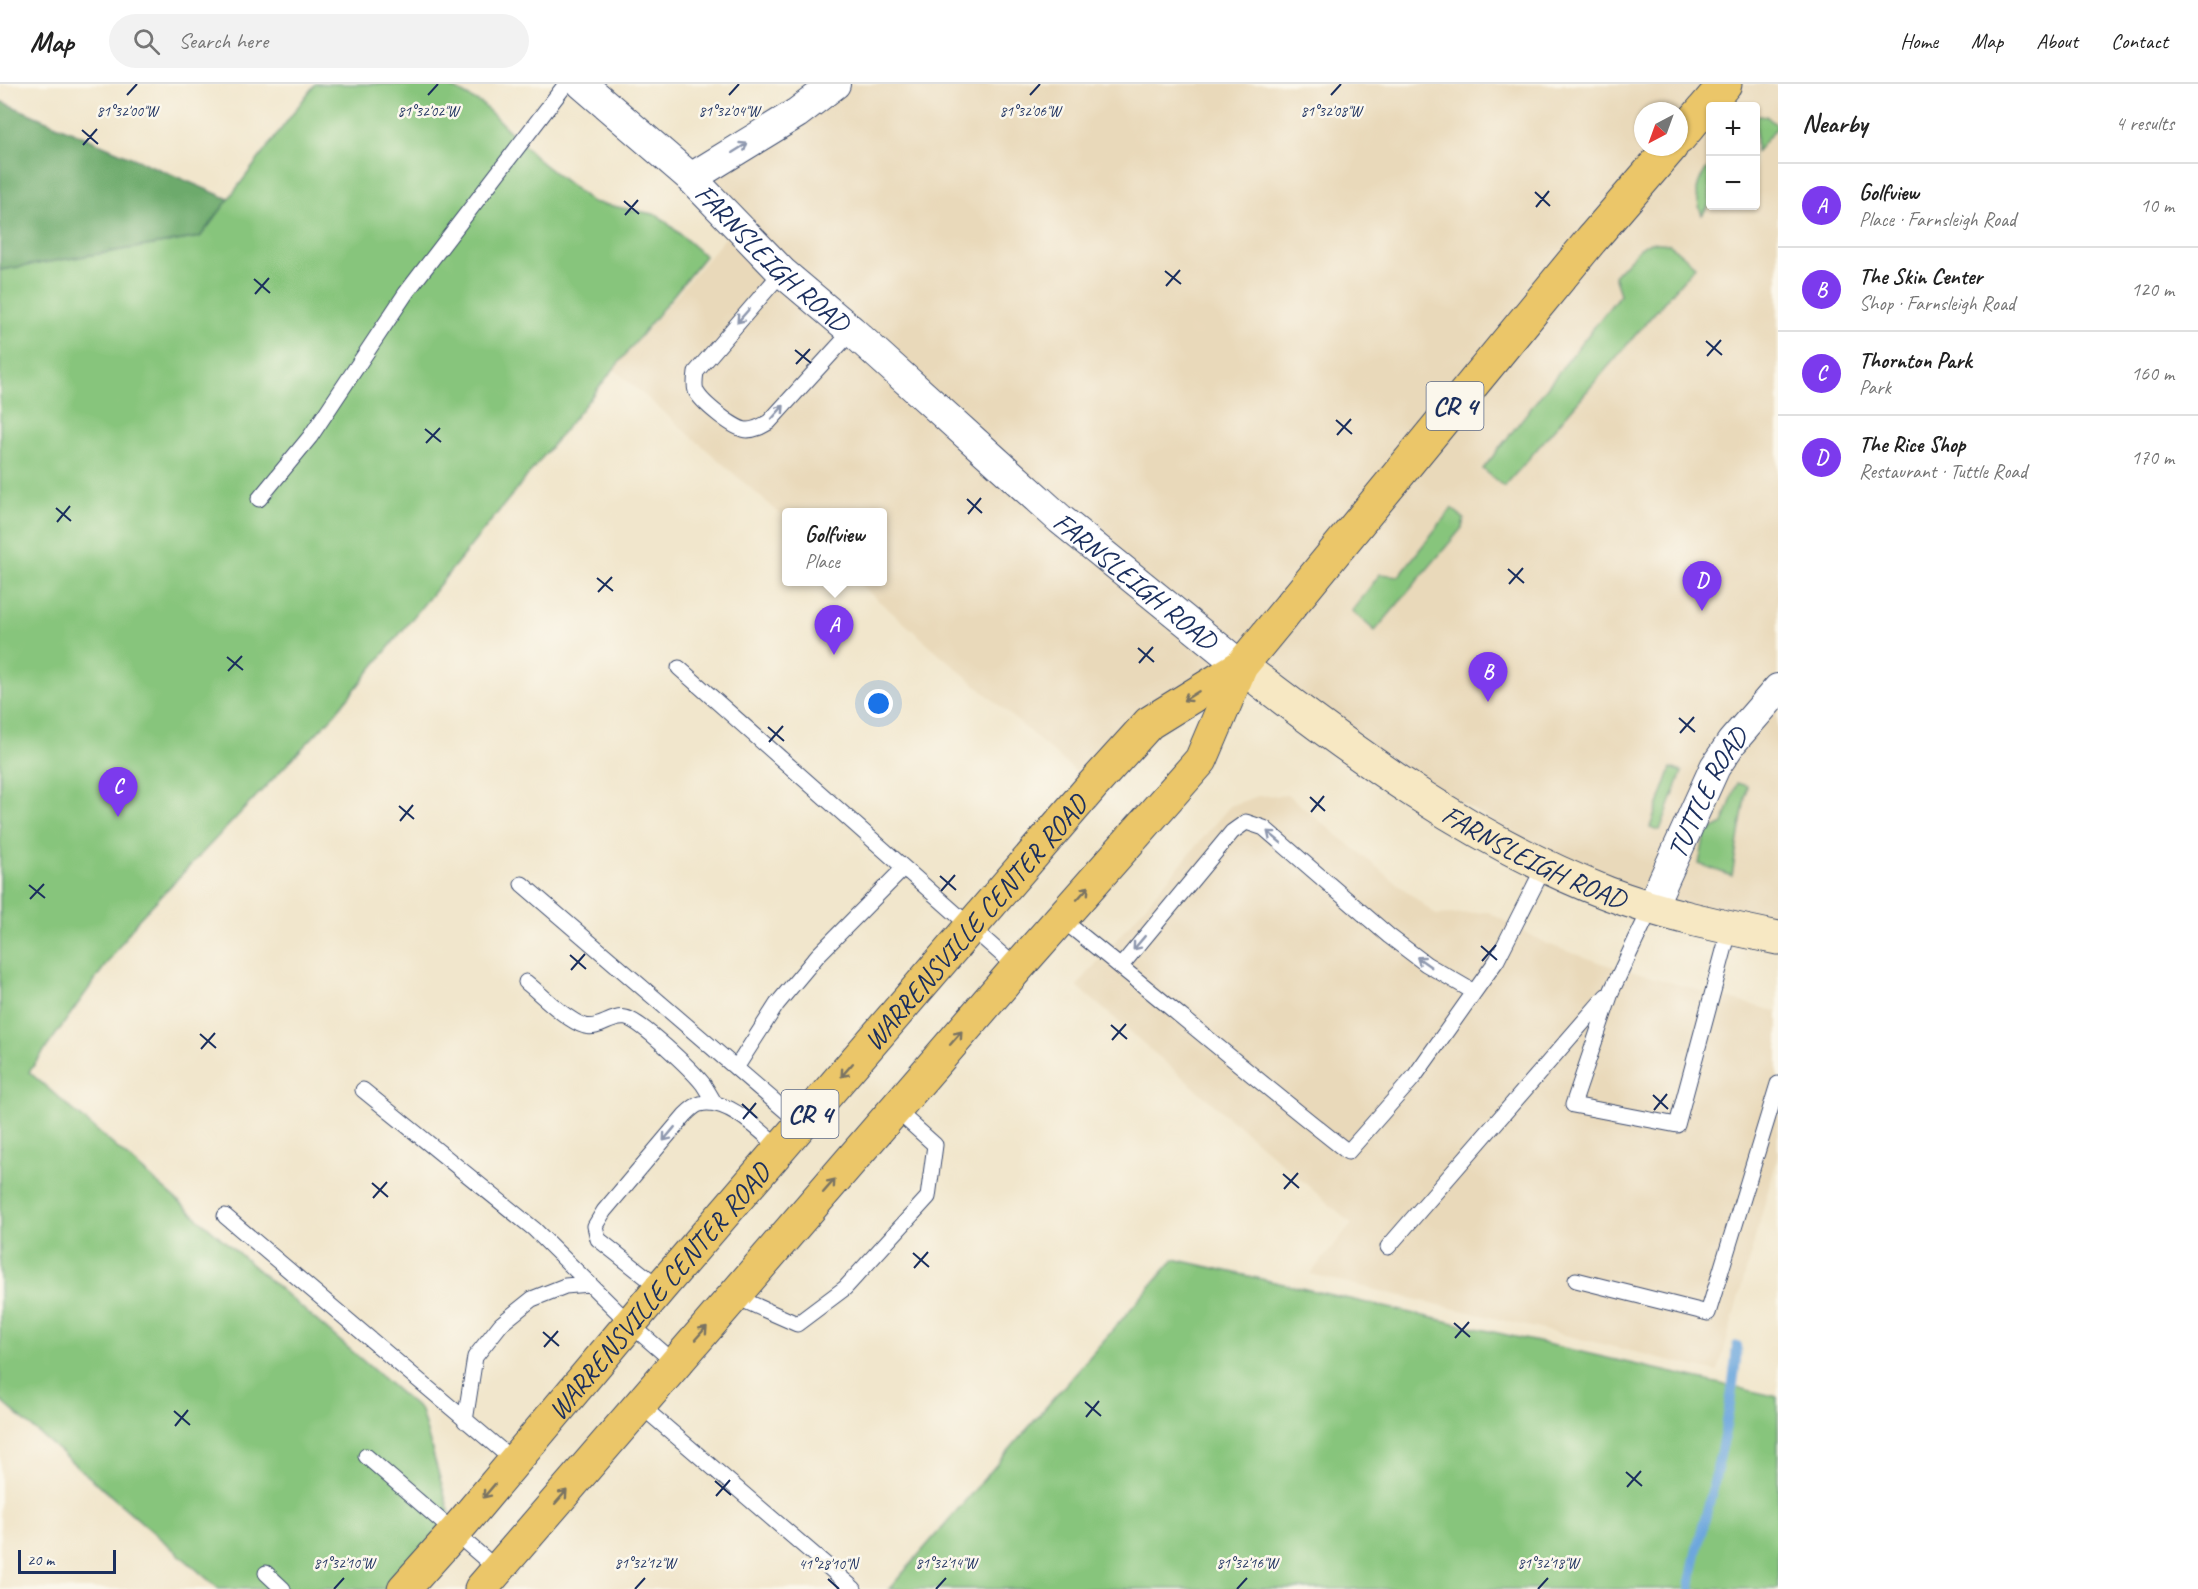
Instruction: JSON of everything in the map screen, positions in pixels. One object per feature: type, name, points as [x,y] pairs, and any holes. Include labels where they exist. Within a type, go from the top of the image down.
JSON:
[{"type":"main road","points":[[1688,127],[1725,84]]},
{"type":"main road","name":"WARRENSVILLE CENTER ROAD","points":[[490,1580],[1060,918],[1201,760],[1241,666],[1591,240],[1663,156]]},
{"type":"main road","name":"WARRENSVILLE CENTER ROAD","points":[[404,1589],[629,1323],[1149,723],[1241,666]]},
{"type":"main road","name":"FARNSLEIGH ROAD","points":[[1241,666],[1326,732],[1442,811],[1545,865],[1606,892],[1651,908],[1778,938]]},
{"type":"street","name":"FARNSLEIGH ROAD","points":[[582,84],[691,178],[782,272],[852,331],[1060,519],[1241,666]]},
{"type":"street","points":[[691,178],[797,113],[835,84]]},
{"type":"street","name":"TUTTLE ROAD","points":[[1651,908],[1715,767],[1732,742],[1778,689]]},
{"type":"lane","points":[[259,499],[309,437],[406,293],[566,84]]},
{"type":"lane","points":[[782,272],[696,372],[694,380],[697,392],[703,401],[731,424],[745,430],[758,428],[769,422],[852,331]]},
{"type":"lane","points":[[679,668],[1017,968]]},
{"type":"lane","points":[[1121,966],[1232,832],[1246,822],[1264,828],[1389,936],[1426,964],[1474,992]]},
{"type":"lane","points":[[1060,918],[1121,966],[1262,1085],[1348,1152],[1414,1077],[1497,960],[1545,865]]},
{"type":"lane","points":[[736,1068],[777,1004],[818,955],[904,868]]},
{"type":"lane","points":[[522,884],[801,1124]]},
{"type":"lane","points":[[1651,908],[1611,990],[1573,1105],[1677,1125],[1730,928]]},
{"type":"lane","points":[[526,982],[576,1022],[588,1027],[597,1026],[616,1018],[626,1018],[638,1024],[685,1065],[703,1084],[715,1104]]},
{"type":"lane","points":[[1388,1247],[1611,990]]},
{"type":"lane","points":[[1576,1280],[1708,1313],[1778,1084]]},
{"type":"lane","points":[[363,1090],[534,1229],[629,1323],[675,1363]]},
{"type":"lane","points":[[660,1288],[598,1239],[596,1226],[604,1211],[685,1115],[699,1104],[715,1104],[737,1112],[780,1148]]},
{"type":"lane","points":[[734,1296],[797,1324],[845,1288],[928,1197],[935,1145],[896,1109]]},
{"type":"lane","points":[[225,1216],[514,1461]]},
{"type":"lane","points":[[465,1421],[475,1357],[501,1324],[532,1299],[565,1286],[589,1284]]},
{"type":"lane","points":[[639,1405],[854,1589]]},
{"type":"lane","points":[[366,1456],[454,1532],[490,1580]]},
{"type":"lane","points":[[266,1573],[283,1589]]},
{"type":"shaded area","points":[[835,84],[1778,84],[1778,938],[1606,892],[1241,666],[1092,786],[862,586],[887,586],[887,508],[782,508],[782,516],[614,369],[736,225],[691,178]]},
{"type":"shaded area","points":[[1288,795],[1436,915],[1488,912],[1547,944],[1601,963],[1778,1012],[1778,1155],[1718,1372],[1310,1274],[1352,1224],[1077,986],[1230,806],[1258,796]]},
{"type":"green space","points":[[315,84],[446,84],[482,104],[542,163],[592,202],[658,215],[705,256],[335,714],[138,920],[29,1072],[421,1411],[455,1532],[404,1589],[219,1589],[0,1400],[0,270],[200,237]]},
{"type":"green space","points":[[0,101],[229,199],[200,237],[0,270]]},
{"type":"green space","points":[[1760,116],[1766,116],[1778,126],[1760,147]]},
{"type":"green space","points":[[1706,170],[1706,210],[1702,215],[1697,194],[1701,177]]},
{"type":"green space","points":[[1650,242],[1669,244],[1695,266],[1504,487],[1483,469],[1620,294],[1614,276],[1639,249]]},
{"type":"green space","points":[[1452,508],[1464,519],[1462,528],[1375,631],[1352,611],[1380,574],[1399,576]]},
{"type":"green space","points":[[1671,768],[1682,772],[1660,830],[1650,827]]},
{"type":"green space","points":[[1737,783],[1747,786],[1732,876],[1699,864],[1705,833],[1723,824]]},
{"type":"green space","points":[[1174,1259],[1778,1397],[1778,1589],[889,1589]]},
{"type":"waterway","points":[[1690,1589],[1719,1462],[1733,1385],[1737,1346]]},
{"type":"place","name":"The Rice Shop","points":[[1702,611]]},
{"type":"place","name":"Golfview","points":[[834,655]]},
{"type":"place","name":"The Skin Center","points":[[1488,702]]},
{"type":"place","name":"Thornton Park","points":[[118,817]]}]
